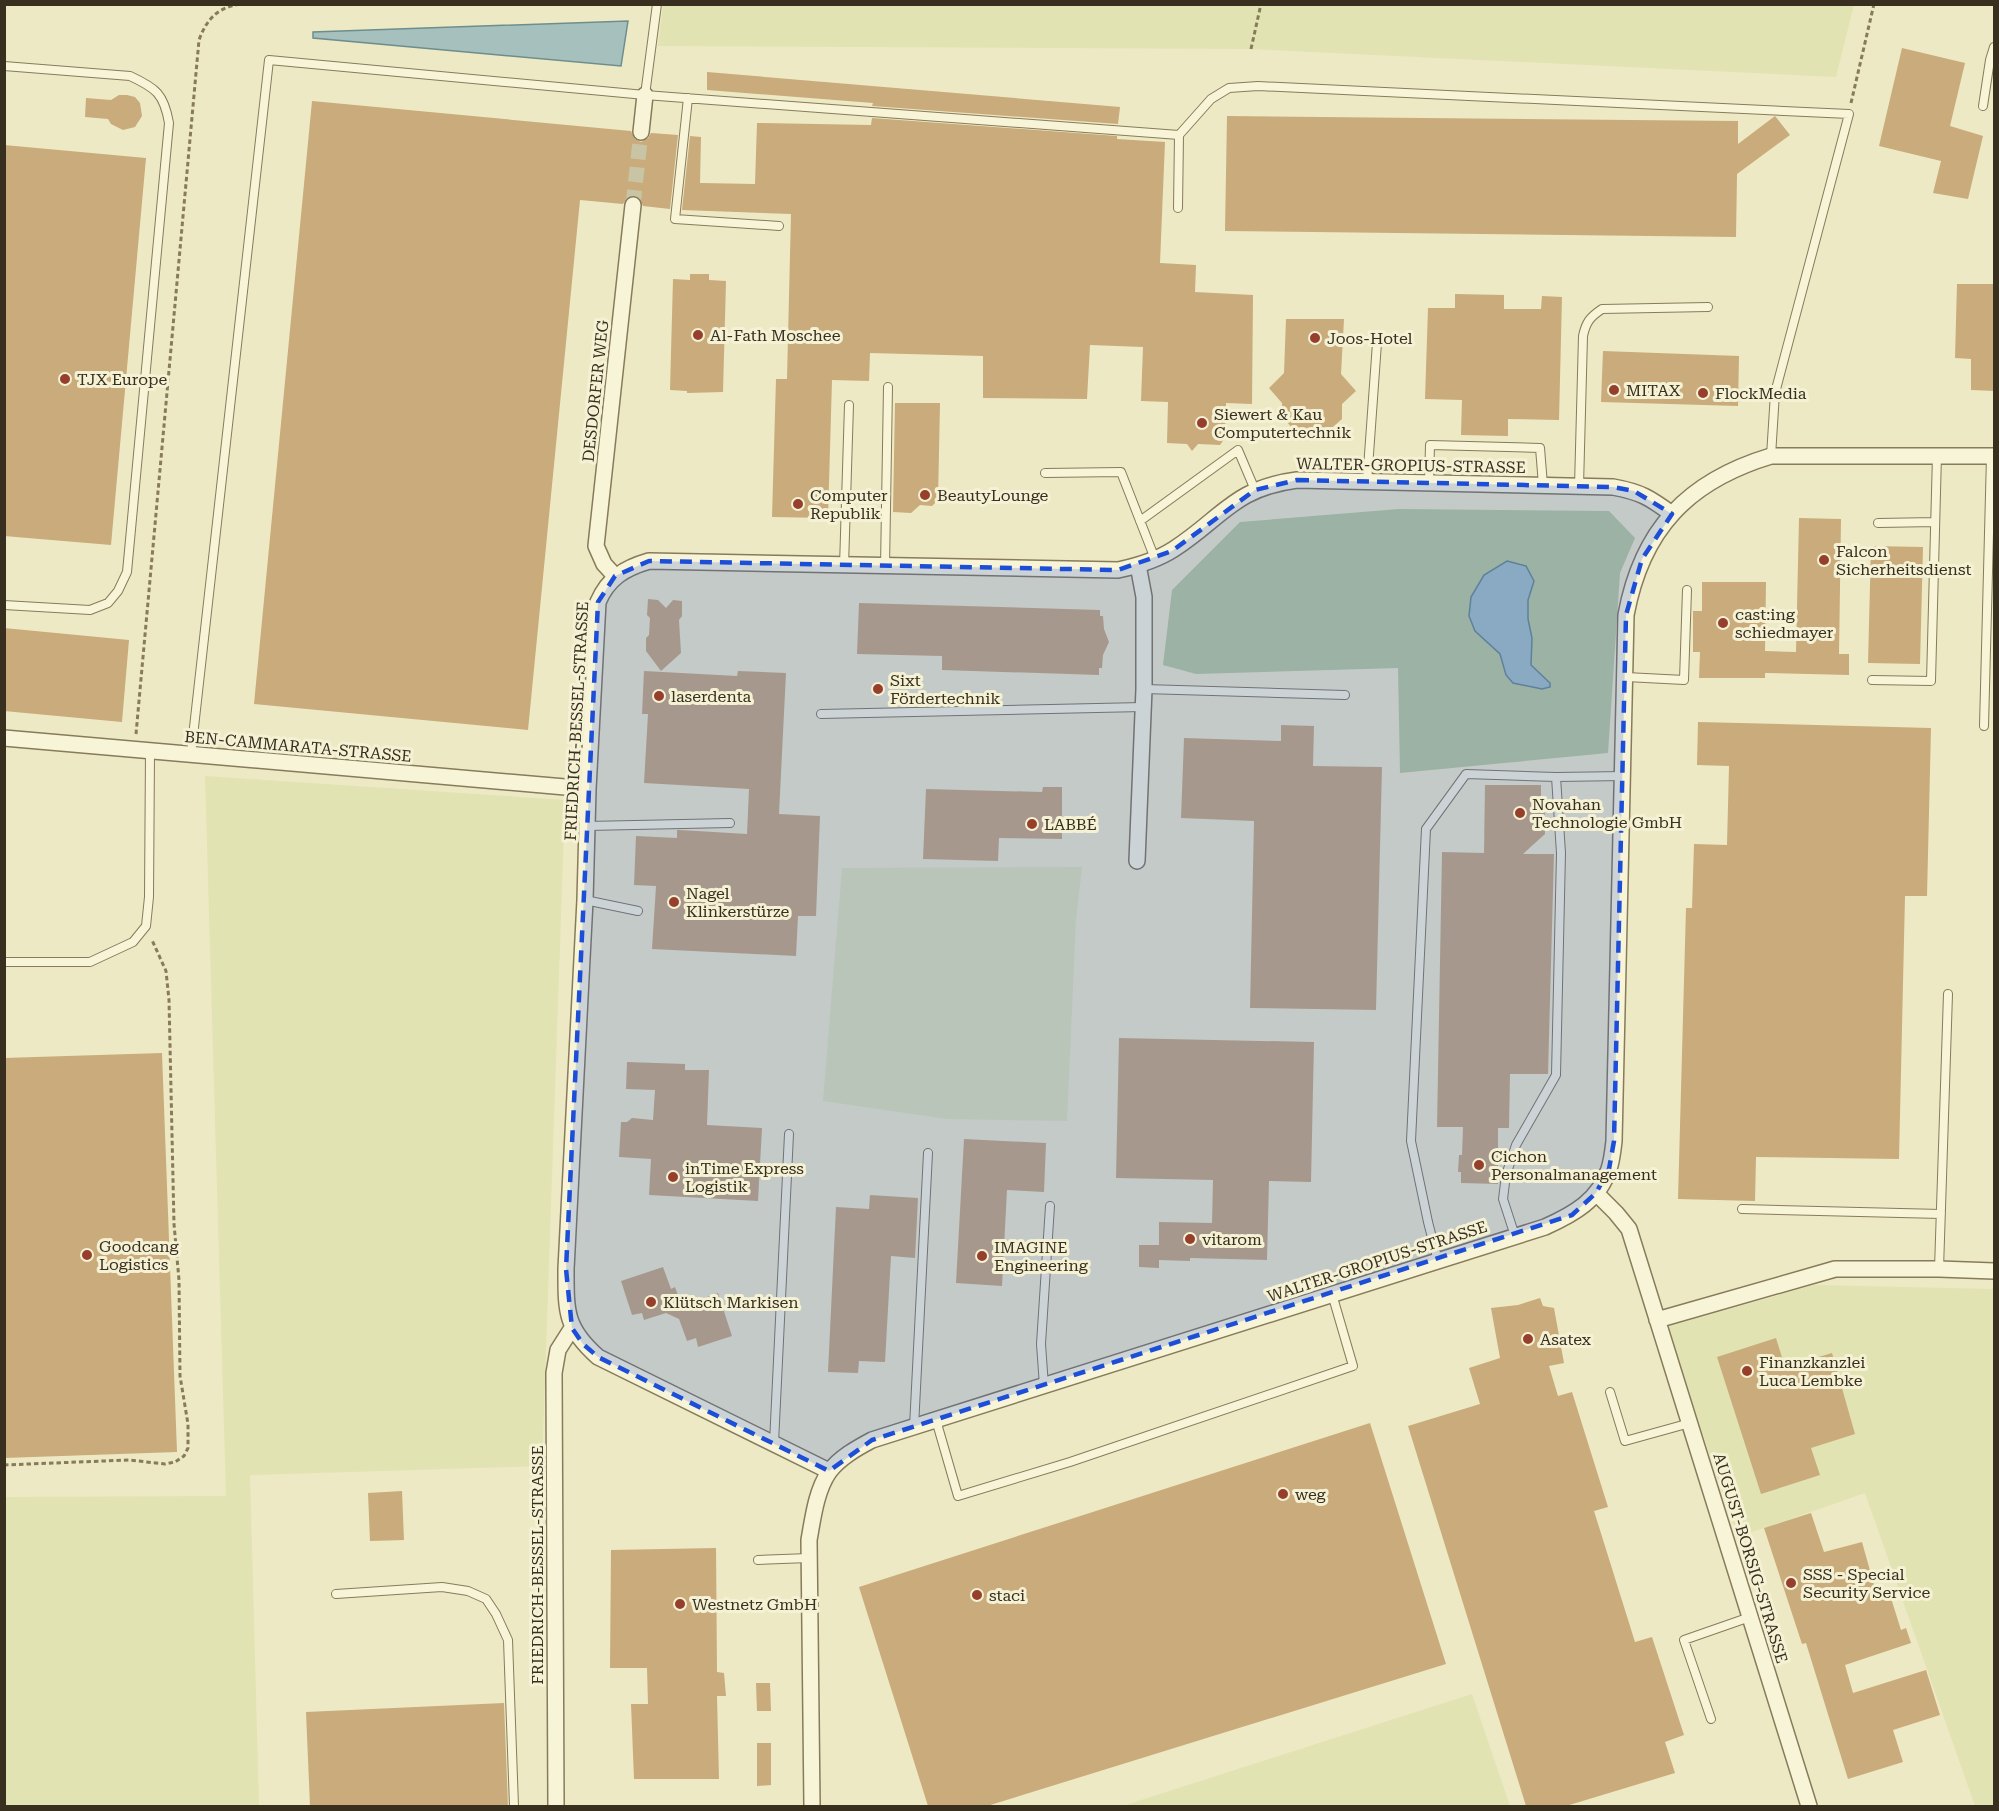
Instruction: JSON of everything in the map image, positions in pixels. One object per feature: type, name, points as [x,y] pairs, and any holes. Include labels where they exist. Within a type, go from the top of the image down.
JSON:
[{"type":"street","points":[[641,132],[645,95]]},
{"type":"street","name":"DESDORFER WEG","points":[[615,576],[604,564],[596,546],[633,205]]},
{"type":"street","name":"WALTER-GROPIUS-STRASSE","points":[[812,1806],[809,1540],[816,1502],[829,1471],[853,1450],[872,1440],[1438,1261],[1572,1215],[1596,1193],[1609,1169],[1614,1141],[1626,615],[1632,585],[1642,559],[1658,532],[1691,495],[1713,478],[1743,464],[1771,456],[1993,456]]},
{"type":"street","name":"WALTER-GROPIUS-STRASSE","points":[[1138,565],[1172,551],[1234,502],[1255,490],[1276,483],[1297,480],[1579,486],[1634,490],[1672,514]]},
{"type":"street","points":[[615,576],[650,561],[1118,570],[1138,565],[1144,597],[1144,689],[1137,861]]},
{"type":"street","name":"FRIEDRICH-BESSEL-STRASSE","points":[[615,576],[602,591],[598,602],[566,1269],[566,1297],[572,1328],[583,1344],[598,1357],[829,1471]]},
{"type":"street","name":"BEN-CAMMARATA-STRASSE","points":[[4,738],[588,789]]},
{"type":"street","name":"AUGUST-BORSIG-STRASSE","points":[[1596,1193],[1629,1229],[1809,1806]]},
{"type":"street","points":[[1658,1320],[1835,1269],[1995,1271]]},
{"type":"street","name":"FRIEDRICH-BESSEL-STRASSE","points":[[556,1806],[554,1373],[558,1350],[572,1328]]},
{"type":"lane","points":[[645,95],[657,4]]},
{"type":"lane","points":[[1983,106],[1990,60],[1995,47]]},
{"type":"lane","points":[[191,755],[269,60],[645,95],[1179,135]]},
{"type":"lane","points":[[4,66],[130,76],[147,84],[160,94],[166,107],[169,123],[127,572],[118,591],[108,603],[90,610],[4,605]]},
{"type":"lane","points":[[1178,208],[1179,135],[1211,99],[1229,88],[1258,86],[1849,114],[1775,393],[1771,456]]},
{"type":"lane","points":[[688,98],[675,219],[779,226]]},
{"type":"lane","points":[[1579,486],[1583,336],[1585,325],[1591,316],[1602,309],[1708,307]]},
{"type":"lane","points":[[1368,482],[1377,343]]},
{"type":"lane","points":[[885,567],[888,387]]},
{"type":"lane","points":[[844,566],[849,405]]},
{"type":"lane","points":[[1429,482],[1430,445],[1518,447],[1540,448],[1543,485]]},
{"type":"lane","points":[[1140,521],[1238,450],[1255,490]]},
{"type":"lane","points":[[1872,680],[1931,681],[1937,455]]},
{"type":"lane","points":[[1984,726],[1993,456]]},
{"type":"lane","points":[[1045,473],[1121,472],[1155,559]]},
{"type":"lane","points":[[1878,523],[1935,522]]},
{"type":"lane","points":[[1626,677],[1684,680],[1687,590]]},
{"type":"lane","points":[[1144,689],[1345,695]]},
{"type":"lane","points":[[821,714],[1143,707]]},
{"type":"lane","points":[[4,962],[90,962],[133,942],[146,926],[149,897],[142,751]]},
{"type":"lane","points":[[1438,1261],[1411,1141],[1426,829],[1466,774],[1556,777],[1624,776]]},
{"type":"lane","points":[[1515,1236],[1503,1199],[1506,1175],[1516,1145],[1556,1075],[1561,853],[1556,777]]},
{"type":"lane","points":[[587,826],[730,823]]},
{"type":"lane","points":[[585,900],[638,911]]},
{"type":"lane","points":[[1939,1269],[1947,994]]},
{"type":"lane","points":[[774,1445],[789,1134]]},
{"type":"lane","points":[[914,1427],[928,1153]]},
{"type":"lane","points":[[1044,1386],[1041,1344],[1050,1206]]},
{"type":"lane","points":[[1742,1209],[1941,1214]]},
{"type":"lane","points":[[936,1420],[958,1496],[1070,1462],[1353,1366],[1332,1294]]},
{"type":"lane","points":[[1610,1392],[1625,1441],[1690,1423]]},
{"type":"lane","points":[[758,1560],[809,1558]]},
{"type":"lane","points":[[336,1594],[442,1587],[468,1591],[486,1599],[508,1640],[514,1806]]},
{"type":"lane","points":[[1711,1719],[1684,1640],[1750,1617]]},
{"type":"path","points":[[142,751],[199,40],[204,26],[213,16],[226,8],[243,4]]},
{"type":"path","points":[[1251,49],[1261,4]]},
{"type":"path","points":[[1849,114],[1874,4]]},
{"type":"path","points":[[4,1465],[129,1460],[165,1464],[175,1462],[184,1456],[188,1448],[189,1438],[180,1376],[179,1280],[174,1224],[169,1000],[166,971],[146,926]]},
{"type":"highlighted area","points":[[1297,480],[1613,487],[1634,491],[1672,514],[1642,559],[1626,615],[1614,1141],[1609,1169],[1596,1193],[1572,1215],[872,1440],[829,1471],[598,1357],[583,1344],[572,1328],[566,1269],[598,602],[615,576],[649,561],[1118,570],[1172,551],[1255,490]]},
{"type":"green space","points":[[1854,4],[1836,77],[1251,49],[658,46],[663,5]]},
{"type":"green space","points":[[1399,509],[1609,511],[1635,538],[1620,573],[1608,753],[1400,773],[1398,668],[1196,674],[1163,665],[1172,590],[1240,522]]},
{"type":"green space","points":[[205,776],[565,800],[542,1466],[250,1475],[259,1806],[5,1806],[5,1497],[226,1496]]},
{"type":"green space","points":[[1082,867],[1076,920],[1067,1121],[947,1119],[823,1101],[842,868]]},
{"type":"green space","points":[[1814,1285],[1994,1289],[1994,1806],[1975,1806],[1865,1493],[1738,1537],[1666,1327]]},
{"type":"green space","points":[[1472,1694],[1510,1806],[1124,1806],[1138,1801]]},
{"type":"water","points":[[628,21],[621,66],[313,38],[313,32]]},
{"type":"water","points":[[1507,561],[1526,566],[1534,581],[1528,600],[1528,619],[1532,638],[1531,665],[1550,683],[1550,687],[1542,689],[1513,683],[1506,675],[1500,654],[1475,631],[1469,616],[1471,597],[1484,575]]},
{"type":"building","points":[[1902,48],[1965,63],[1950,126],[1983,136],[1968,199],[1933,193],[1941,161],[1879,146]]},
{"type":"building","points":[[707,72],[1120,107],[1118,124],[872,106],[873,103],[707,90]]},
{"type":"building","points":[[119,95],[135,97],[140,103],[142,116],[135,127],[123,130],[111,124],[108,119],[85,117],[86,98],[111,100]]},
{"type":"building","points":[[312,101],[631,131],[635,139],[641,142],[651,133],[678,135],[670,209],[643,206],[639,198],[633,195],[623,204],[580,200],[528,730],[254,704]]},
{"type":"building","points":[[1227,116],[1738,121],[1738,144],[1775,116],[1790,135],[1737,174],[1736,237],[1225,231]]},
{"type":"building","points":[[872,118],[1117,136],[1117,139],[1165,142],[1160,263],[1196,265],[1195,292],[1253,295],[1252,404],[1226,403],[1225,438],[1220,445],[1198,444],[1192,451],[1187,444],[1167,443],[1168,402],[1141,401],[1143,347],[1090,345],[1087,399],[983,398],[983,356],[870,353],[869,381],[832,380],[828,518],[772,517],[776,379],[787,379],[791,214],[682,210],[690,136],[701,137],[700,183],[755,184],[757,123],[871,125]]},
{"type":"building","name":"TJX Europe","points":[[4,145],[146,158],[111,545],[4,536]]},
{"type":"building","name":"Al-Fath Moschee","points":[[690,274],[709,274],[709,280],[726,281],[723,392],[687,393],[687,391],[670,390],[673,279],[690,280]]},
{"type":"building","points":[[1957,284],[1995,284],[1995,391],[1971,390],[1971,359],[1955,358]]},
{"type":"building","points":[[1455,294],[1504,295],[1504,309],[1541,309],[1542,296],[1562,297],[1559,420],[1508,419],[1508,436],[1461,435],[1462,400],[1425,399],[1428,308],[1455,308]]},
{"type":"building","points":[[1286,319],[1344,319],[1341,374],[1356,391],[1342,404],[1342,419],[1327,432],[1296,432],[1283,418],[1282,403],[1269,388],[1284,373]]},
{"type":"building","points":[[1603,351],[1739,356],[1738,406],[1601,402]]},
{"type":"building","points":[[895,403],[940,403],[938,500],[932,506],[920,505],[911,513],[893,512]]},
{"type":"building","points":[[1799,518],[1841,519],[1839,654],[1849,654],[1849,675],[1765,673],[1765,678],[1699,678],[1700,652],[1693,652],[1693,611],[1702,611],[1702,582],[1766,582],[1765,651],[1796,652]]},
{"type":"building","points":[[1871,546],[1923,547],[1920,664],[1868,663]]},
{"type":"building","points":[[648,599],[658,600],[666,608],[673,600],[682,601],[682,616],[679,620],[681,653],[661,671],[646,651],[650,618],[647,615]]},
{"type":"building","points":[[859,603],[1100,610],[1109,642],[1103,655],[1102,668],[1099,668],[1099,675],[942,670],[942,656],[857,654]]},
{"type":"building","points":[[4,628],[129,640],[122,722],[4,711]]},
{"type":"building","points":[[644,671],[737,676],[738,671],[786,673],[779,814],[820,816],[816,916],[798,916],[796,956],[652,949],[656,886],[634,885],[636,836],[677,838],[677,830],[747,834],[749,789],[644,783],[648,714],[642,714]]},
{"type":"building","points":[[1698,722],[1931,728],[1927,896],[1905,896],[1899,1159],[1756,1157],[1755,1201],[1678,1199],[1686,908],[1692,908],[1694,844],[1727,845],[1729,766],[1697,765]]},
{"type":"building","points":[[1281,725],[1314,726],[1313,766],[1382,767],[1376,1010],[1250,1008],[1254,821],[1181,818],[1184,738],[1281,741]]},
{"type":"building","points":[[1485,785],[1541,785],[1541,803],[1545,806],[1545,834],[1523,854],[1554,854],[1548,1074],[1510,1074],[1509,1128],[1498,1128],[1498,1184],[1461,1183],[1461,1172],[1458,1172],[1459,1155],[1462,1155],[1463,1127],[1437,1127],[1442,852],[1484,853]]},
{"type":"building","points":[[1043,787],[1062,787],[1062,839],[999,838],[998,861],[923,859],[926,789],[1042,792]]},
{"type":"building","points":[[1119,1038],[1314,1042],[1311,1182],[1269,1181],[1267,1260],[1190,1258],[1190,1261],[1159,1260],[1159,1268],[1139,1267],[1139,1245],[1159,1245],[1159,1222],[1212,1223],[1213,1180],[1116,1178]]},
{"type":"building","name":"Goodcang Logistics","points":[[162,1053],[177,1452],[4,1458],[4,1058]]},
{"type":"building","points":[[627,1062],[685,1064],[685,1070],[709,1070],[707,1125],[762,1128],[758,1201],[649,1195],[651,1159],[619,1157],[621,1122],[627,1122],[632,1118],[653,1120],[655,1090],[626,1089]]},
{"type":"building","points":[[964,1139],[1046,1143],[1044,1192],[1007,1190],[1002,1286],[956,1283]]},
{"type":"building","points":[[870,1195],[918,1198],[915,1258],[891,1256],[885,1362],[859,1361],[858,1373],[828,1372],[836,1207],[869,1209]]},
{"type":"building","points":[[663,1267],[671,1289],[675,1287],[680,1301],[694,1297],[696,1301],[718,1293],[732,1336],[698,1347],[696,1338],[687,1341],[679,1319],[666,1313],[644,1320],[642,1313],[632,1315],[621,1281]]},
{"type":"building","points":[[1540,1298],[1543,1306],[1554,1308],[1564,1363],[1549,1366],[1558,1396],[1572,1392],[1608,1507],[1594,1511],[1635,1642],[1652,1637],[1684,1735],[1665,1742],[1675,1773],[1566,1806],[1526,1806],[1408,1426],[1480,1404],[1469,1368],[1500,1358],[1491,1308],[1518,1305]]},
{"type":"building","points":[[1776,1338],[1785,1367],[1832,1353],[1855,1434],[1811,1448],[1820,1475],[1761,1494],[1717,1357]]},
{"type":"building","points":[[1370,1423],[1446,1664],[987,1806],[928,1806],[859,1587]]},
{"type":"building","points":[[402,1491],[404,1540],[370,1541],[368,1493]]},
{"type":"building","points":[[1811,1513],[1824,1552],[1862,1542],[1878,1599],[1890,1595],[1901,1630],[1906,1628],[1911,1643],[1845,1665],[1853,1693],[1926,1670],[1940,1715],[1893,1730],[1903,1762],[1848,1779],[1806,1643],[1802,1644],[1764,1528]]},
{"type":"building","points":[[716,1548],[717,1672],[724,1673],[726,1696],[717,1696],[719,1779],[634,1779],[631,1704],[648,1704],[647,1668],[610,1668],[611,1550]]},
{"type":"building","points":[[756,1683],[770,1683],[771,1711],[757,1711]]},
{"type":"building","points":[[504,1703],[508,1806],[310,1806],[306,1712]]},
{"type":"building","points":[[757,1743],[771,1743],[771,1785],[757,1786]]},
{"type":"tunnel","points":[[633,205],[641,132]]},
{"type":"place","name":"Al-Fath Moschee","points":[[698,335]]},
{"type":"place","name":"Joos-Hotel","points":[[1315,338]]},
{"type":"place","name":"TJX Europe","points":[[65,379]]},
{"type":"place","name":"MITAX","points":[[1614,390]]},
{"type":"place","name":"FlockMedia","points":[[1703,393]]},
{"type":"place","name":"Siewert & Kau Computertechnik","points":[[1202,423]]},
{"type":"place","name":"BeautyLounge","points":[[925,495]]},
{"type":"place","name":"Computer Republik","points":[[798,504]]},
{"type":"place","name":"Falcon Sicherheitsdienst","points":[[1824,560]]},
{"type":"place","name":"cast:ing schiedmayer","points":[[1723,623]]},
{"type":"place","name":"Sixt Fördertechnik","points":[[878,689]]},
{"type":"place","name":"laserdenta","points":[[659,696]]},
{"type":"place","name":"Novahan Technologie GmbH","points":[[1520,813]]},
{"type":"place","name":"LABBÉ","points":[[1032,824]]},
{"type":"place","name":"Nagel Klinkerstürze","points":[[674,902]]},
{"type":"place","name":"Cichon Personalmanagement","points":[[1479,1165]]},
{"type":"place","name":"inTime Express Logistik","points":[[673,1177]]},
{"type":"place","name":"vitarom","points":[[1190,1239]]},
{"type":"place","name":"Goodcang Logistics","points":[[87,1255]]},
{"type":"place","name":"IMAGINE Engineering","points":[[982,1256]]},
{"type":"place","name":"Klütsch Markisen","points":[[651,1302]]},
{"type":"place","name":"Asatex","points":[[1528,1339]]},
{"type":"place","name":"Finanzkanzlei Luca Lembke","points":[[1747,1371]]},
{"type":"place","name":"weg","points":[[1283,1494]]},
{"type":"place","name":"SSS - Special Security Service","points":[[1791,1583]]},
{"type":"place","name":"staci","points":[[977,1595]]},
{"type":"place","name":"Westnetz GmbH","points":[[680,1604]]}]
